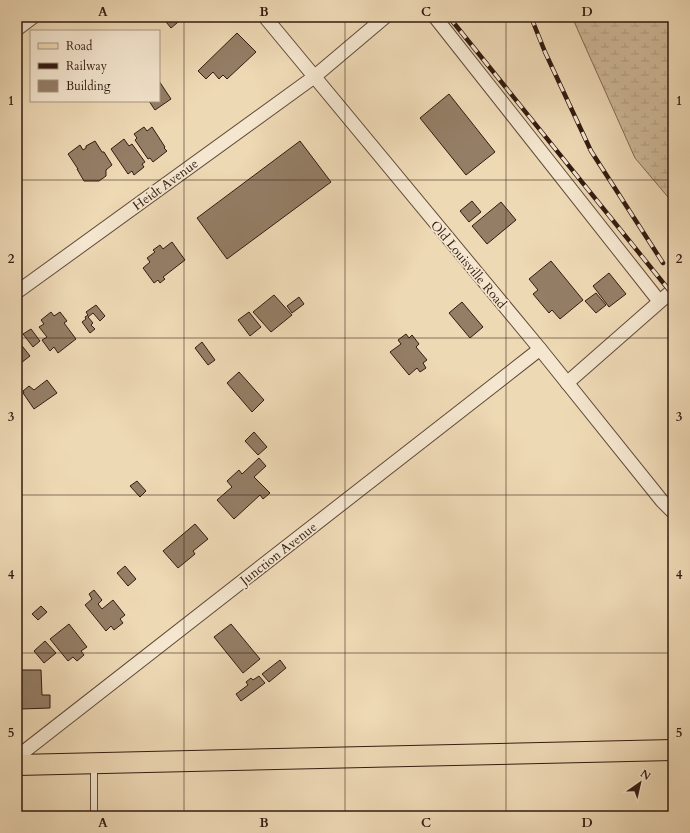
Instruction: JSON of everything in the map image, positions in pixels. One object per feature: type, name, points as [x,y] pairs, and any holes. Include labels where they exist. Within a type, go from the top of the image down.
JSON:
[{"type":"main road","points":[[17,765],[673,750]]},
{"type":"street","points":[[17,29],[33,17]]},
{"type":"street","name":"Old Louisville Road","points":[[265,17],[540,350],[662,501],[673,512]]},
{"type":"street","name":"Heidt Avenue","points":[[17,292],[314,77],[385,17]]},
{"type":"street","points":[[435,17],[659,301]]},
{"type":"street","points":[[567,383],[673,290]]},
{"type":"street","name":"Junction Avenue","points":[[17,757],[540,350]]},
{"type":"lane","points":[[94,763],[94,816]]},
{"type":"green space","points":[[572,17],[673,17],[673,203],[635,158]]},
{"type":"building","points":[[162,17],[184,17],[171,28]]},
{"type":"building","points":[[237,33],[256,52],[227,79],[223,75],[219,79],[213,72],[206,79],[198,71]]},
{"type":"building","points":[[160,82],[171,99],[155,110],[150,102],[160,102]]},
{"type":"building","points":[[449,94],[495,152],[466,175],[420,118]]},
{"type":"building","points":[[144,127],[147,131],[152,127],[167,151],[153,162],[150,158],[148,159],[135,140],[137,138],[134,134]]},
{"type":"building","points":[[124,139],[129,146],[132,144],[145,162],[142,164],[144,167],[134,175],[132,171],[128,174],[111,149]]},
{"type":"building","points":[[95,141],[112,165],[106,170],[106,176],[99,181],[84,181],[68,154],[80,145],[83,150],[86,146]]},
{"type":"building","points":[[300,141],[331,182],[227,259],[197,218]]},
{"type":"building","points":[[472,201],[481,212],[469,222],[460,211]]},
{"type":"building","points":[[501,202],[516,220],[487,244],[472,226]]},
{"type":"building","points":[[17,221],[22,228],[17,232]]},
{"type":"building","points":[[172,242],[185,260],[163,277],[165,279],[160,283],[158,280],[154,283],[143,268],[150,262],[147,258],[155,252],[153,250],[160,245],[163,249]]},
{"type":"building","points":[[551,261],[583,300],[560,319],[552,310],[549,313],[533,294],[538,290],[529,279]]},
{"type":"building","points":[[609,273],[626,294],[609,307],[593,286]]},
{"type":"building","points":[[596,293],[606,305],[596,313],[585,301]]},
{"type":"building","points":[[274,295],[292,315],[271,332],[253,312]]},
{"type":"building","points":[[299,297],[304,304],[292,313],[287,306]]},
{"type":"building","points":[[462,302],[483,327],[470,338],[449,313]]},
{"type":"building","points":[[96,305],[105,316],[100,321],[93,313],[88,317],[93,323],[91,325],[95,329],[90,333],[82,322],[88,315],[86,312]]},
{"type":"building","points":[[51,312],[54,316],[60,312],[67,321],[64,323],[76,339],[58,353],[54,347],[50,351],[42,340],[47,337],[39,327],[44,324],[41,320]]},
{"type":"building","points":[[249,312],[261,327],[250,336],[238,320]]},
{"type":"building","points":[[31,329],[40,341],[33,347],[23,334]]},
{"type":"building","points":[[406,334],[409,338],[412,335],[419,344],[416,347],[427,360],[423,363],[426,368],[420,372],[417,368],[409,375],[390,352],[401,344],[398,340]]},
{"type":"building","points":[[19,342],[30,356],[17,366],[17,343]]},
{"type":"building","points":[[202,342],[215,360],[208,365],[195,348]]},
{"type":"building","points":[[17,366],[22,374],[17,377]]},
{"type":"building","points":[[239,372],[264,400],[252,412],[227,383]]},
{"type":"building","points":[[47,380],[57,393],[34,409],[23,391],[29,386],[34,390]]},
{"type":"building","points":[[254,432],[267,447],[258,455],[245,441]]},
{"type":"building","points":[[259,458],[266,466],[254,477],[270,493],[263,499],[260,495],[234,519],[217,500],[232,487],[227,481],[239,470],[242,474]]},
{"type":"building","points":[[137,481],[146,491],[140,497],[130,486]]},
{"type":"building","points":[[195,524],[208,539],[193,551],[195,554],[178,568],[163,551]]},
{"type":"building","points":[[125,566],[136,579],[128,586],[117,573]]},
{"type":"building","points":[[94,590],[102,600],[98,604],[102,609],[113,600],[125,615],[120,619],[123,623],[114,630],[111,626],[106,631],[85,605],[92,599],[89,594]]},
{"type":"building","points":[[41,606],[47,612],[38,620],[32,614]]},
{"type":"building","points":[[69,624],[87,647],[81,651],[84,655],[77,661],[73,657],[68,661],[50,639]]},
{"type":"building","points":[[231,624],[260,659],[243,673],[214,637]]},
{"type":"building","points":[[45,641],[56,653],[44,663],[34,651]]},
{"type":"building","points":[[280,660],[286,668],[269,682],[262,674]]},
{"type":"building","points":[[20,670],[41,670],[42,695],[50,695],[50,708],[21,709]]},
{"type":"building","points":[[259,676],[265,683],[241,701],[236,694],[248,685],[246,682],[251,678],[253,680]]},
{"type":"railway","points":[[449,17],[673,295]]},
{"type":"railway","points":[[531,17],[545,52],[591,151],[663,263]]}]
